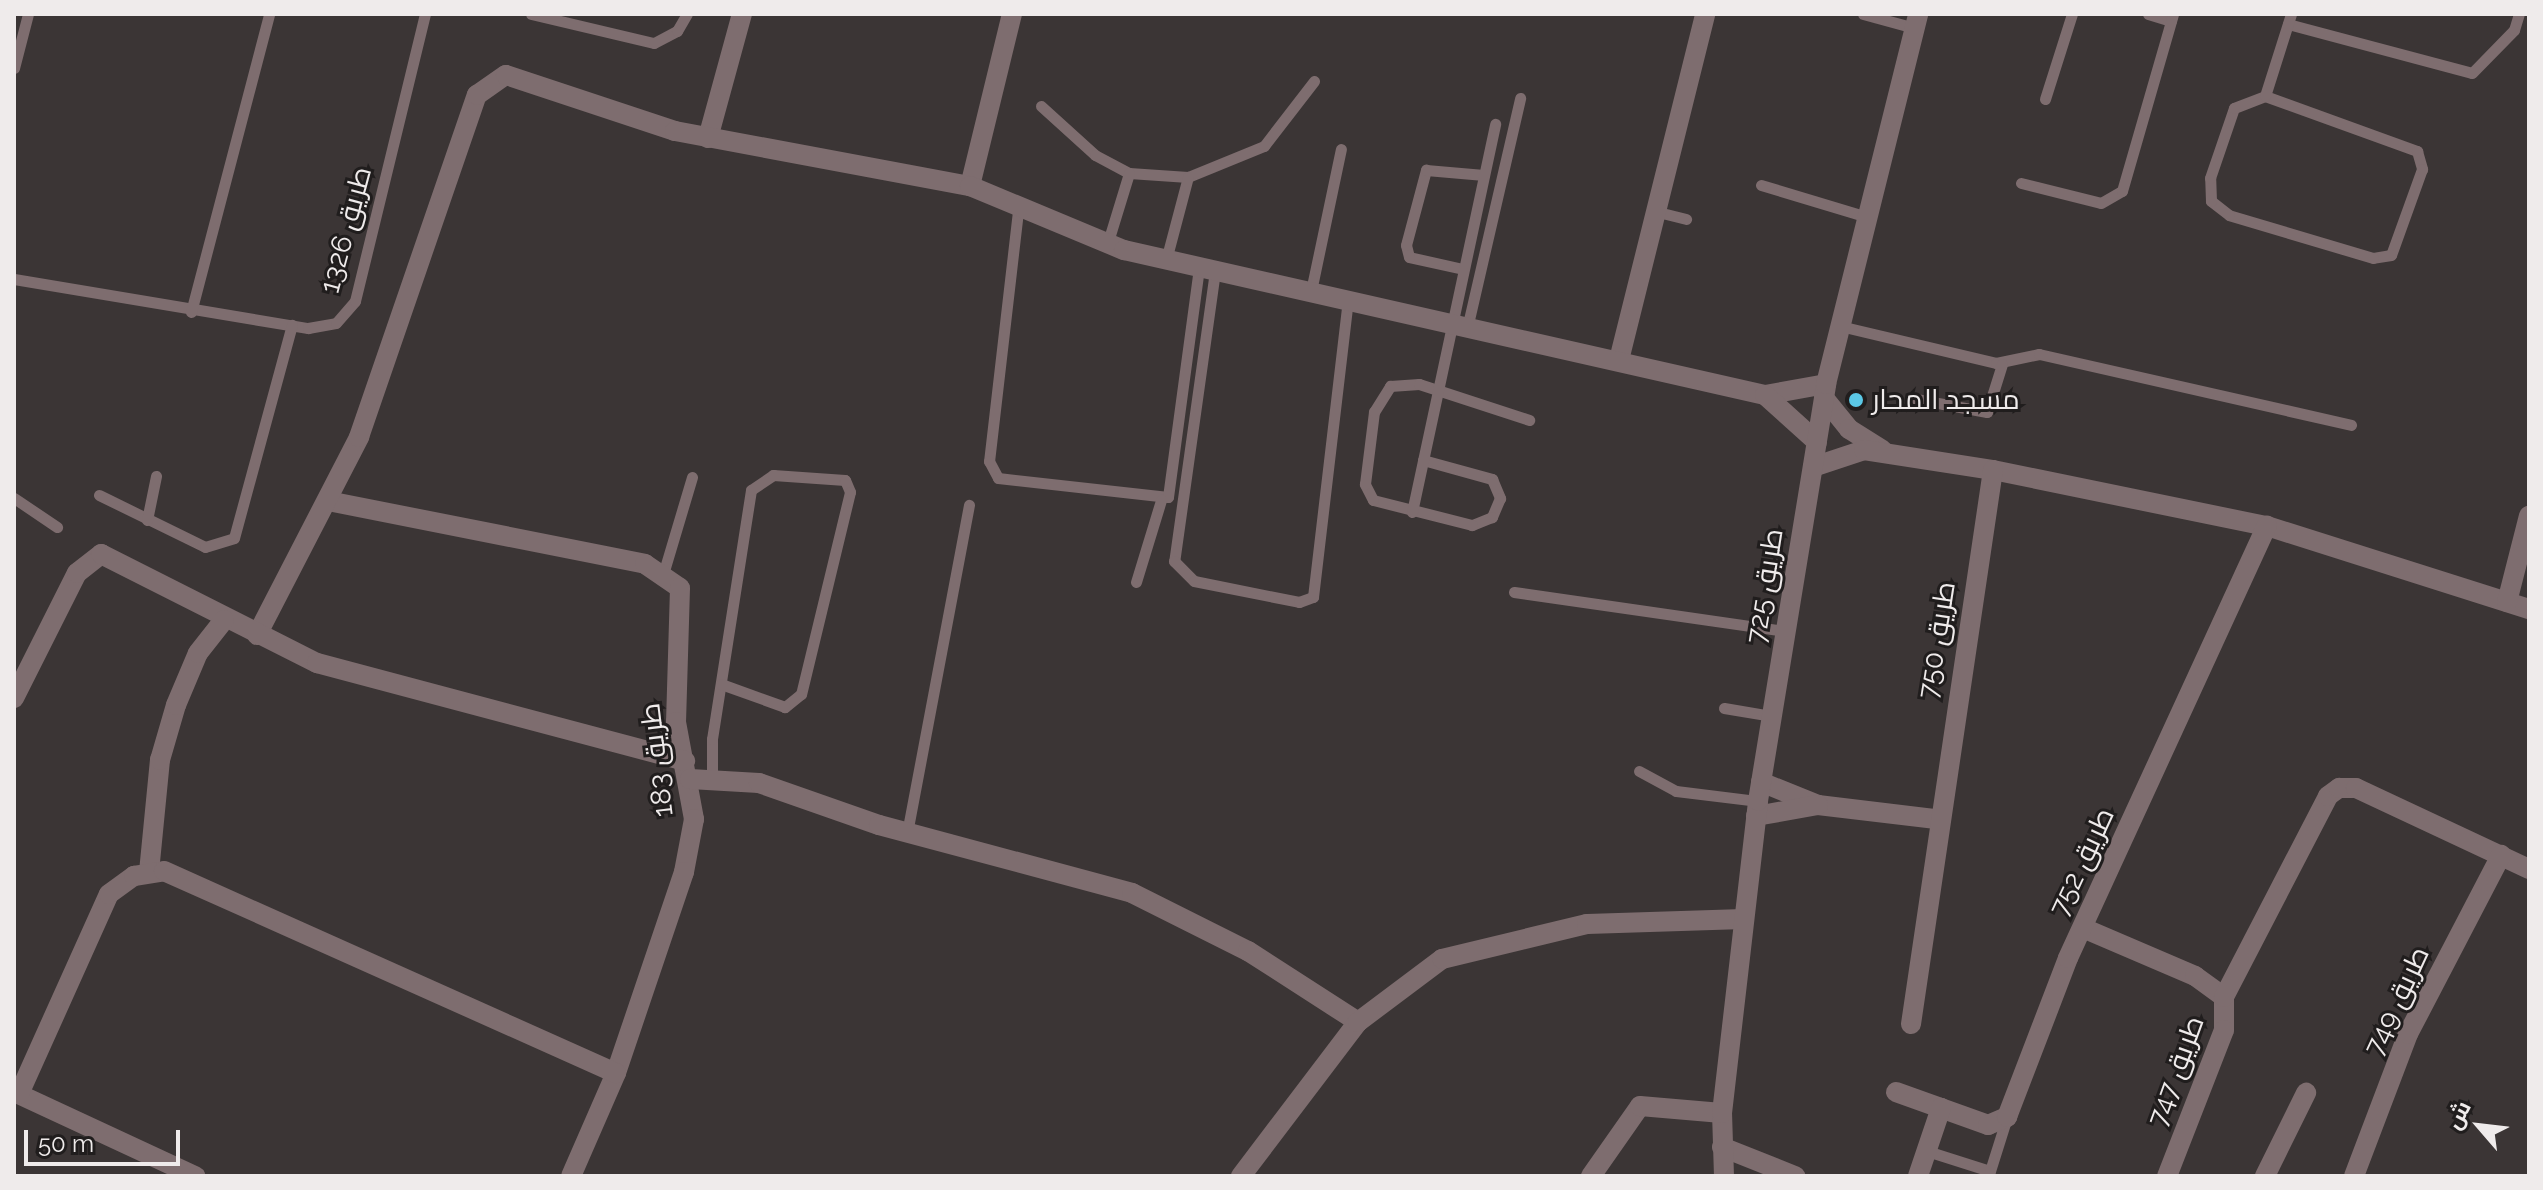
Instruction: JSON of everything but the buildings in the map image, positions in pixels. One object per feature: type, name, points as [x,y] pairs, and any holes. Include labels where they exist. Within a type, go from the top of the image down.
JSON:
[{"type":"street","points":[[708,138],[742,14]]},
{"type":"street","points":[[970,186],[1012,14]]},
{"type":"street","points":[[1620,356],[1705,14]]},
{"type":"street","name":"طريق 725","points":[[1724,1176],[1722,1113],[1759,799],[1825,391],[1916,21]]},
{"type":"street","points":[[257,635],[359,437],[484,86],[521,76],[708,138],[970,186],[1018,211],[1107,245],[1166,260],[1620,356],[1765,395],[1825,391],[1849,429],[1882,450]]},
{"type":"street","points":[[1765,395],[1817,442]]},
{"type":"street","points":[[1813,467],[1846,453],[1882,450],[1993,470],[2267,526],[2529,609]]},
{"type":"street","name":"طريق 750","points":[[1911,1024],[1936,819],[1993,470]]},
{"type":"street","points":[[328,501],[664,571]]},
{"type":"street","points":[[2507,602],[2529,516]]},
{"type":"street","name":"طريق 752","points":[[2007,1117],[2083,928],[2267,526]]},
{"type":"street","points":[[14,698],[90,557],[119,558],[224,620],[317,663],[712,778],[759,783],[907,833],[1132,893],[1248,951],[1358,1022]]},
{"type":"street","name":"طريق 183","points":[[571,1176],[616,1073],[684,872],[694,819],[675,702],[684,601],[664,571]]},
{"type":"street","points":[[149,872],[160,760],[176,705],[198,653],[224,620]]},
{"type":"street","points":[[2224,997],[2328,796],[2339,788],[2356,788],[2529,869]]},
{"type":"street","points":[[1759,799],[1936,819]]},
{"type":"street","points":[[1759,799],[1818,805]]},
{"type":"street","name":"طريق 749","points":[[2354,1176],[2408,1034],[2501,855]]},
{"type":"street","points":[[195,1176],[16,1093],[99,910],[121,882],[149,872],[164,871],[616,1073]]},
{"type":"street","points":[[1241,1176],[1358,1022],[1442,959],[1492,942],[1587,924],[1744,919]]},
{"type":"street","name":"طريق 747","points":[[2083,928],[2195,976],[2224,997],[2224,1030],[2167,1176]]},
{"type":"street","points":[[1896,1092],[1988,1125],[2007,1117]]},
{"type":"street","points":[[2265,1176],[2306,1093]]},
{"type":"street","points":[[1591,1176],[1640,1106],[1722,1113]]},
{"type":"street","points":[[1918,1176],[1941,1108]]},
{"type":"street","points":[[1722,1147],[1795,1176]]},
{"type":"street","points":[[146,1176],[155,1157]]},
{"type":"lane","points":[[14,68],[28,14]]},
{"type":"lane","points":[[14,279],[191,312],[269,14]]},
{"type":"lane","name":"طريق 1326","points":[[191,312],[206,309],[292,325],[336,323],[355,301],[425,14]]},
{"type":"lane","points":[[536,15],[654,43],[677,31],[687,14]]},
{"type":"lane","points":[[1863,14],[1916,21]]},
{"type":"lane","points":[[2045,99],[2072,14]]},
{"type":"lane","points":[[2021,183],[2101,203],[2122,191],[2172,17],[2148,14]]},
{"type":"lane","points":[[2265,96],[2289,19],[2472,73],[2484,67],[2519,14]]},
{"type":"lane","points":[[1041,106],[1095,155],[1129,173],[1188,177],[1264,146],[1314,81]]},
{"type":"lane","points":[[2265,96],[2417,151],[2422,169],[2391,255],[2373,258],[2229,215],[2211,201],[2210,178],[2234,108],[2265,96]]},
{"type":"lane","points":[[1412,512],[1437,391],[1460,323],[1520,98]]},
{"type":"lane","points":[[1460,323],[1463,269],[1495,124]]},
{"type":"lane","points":[[1311,291],[1341,149]]},
{"type":"lane","points":[[1463,269],[1409,257],[1406,245],[1426,170],[1484,175]]},
{"type":"lane","points":[[1107,245],[1129,173]]},
{"type":"lane","points":[[1166,260],[1188,177]]},
{"type":"lane","points":[[1761,185],[1867,217]]},
{"type":"lane","points":[[1018,211],[991,471],[1003,479],[1161,500]]},
{"type":"lane","points":[[1658,212],[1686,219]]},
{"type":"lane","points":[[1136,582],[1161,500],[1172,486],[1207,269]]},
{"type":"lane","points":[[1207,269],[1174,561],[1194,581],[1299,602],[1313,597],[1348,299]]},
{"type":"lane","points":[[99,495],[205,547],[234,538],[292,325]]},
{"type":"lane","points":[[1840,326],[2002,364],[2039,354],[2351,425]]},
{"type":"lane","points":[[1916,399],[1987,412],[2002,364]]},
{"type":"lane","points":[[1423,460],[1492,479],[1498,509],[1472,525],[1380,505],[1368,493],[1374,412],[1382,393],[1399,383],[1437,391],[1529,420]]},
{"type":"lane","points":[[712,778],[721,684],[751,490],[773,475],[845,480],[850,492],[801,694],[785,707],[721,684]]},
{"type":"lane","points":[[147,520],[156,476]]},
{"type":"lane","points":[[664,571],[692,477]]},
{"type":"lane","points":[[14,498],[57,527]]},
{"type":"lane","points":[[907,833],[969,505]]},
{"type":"lane","points":[[1514,592],[1786,631]]},
{"type":"lane","points":[[1724,708],[1772,716]]},
{"type":"lane","points":[[1639,771],[1676,791],[1759,799]]},
{"type":"lane","points":[[1927,1151],[1990,1171],[2007,1117]]},
{"type":"place","name":"مسجد المحار","points":[[1856,400]]}]
